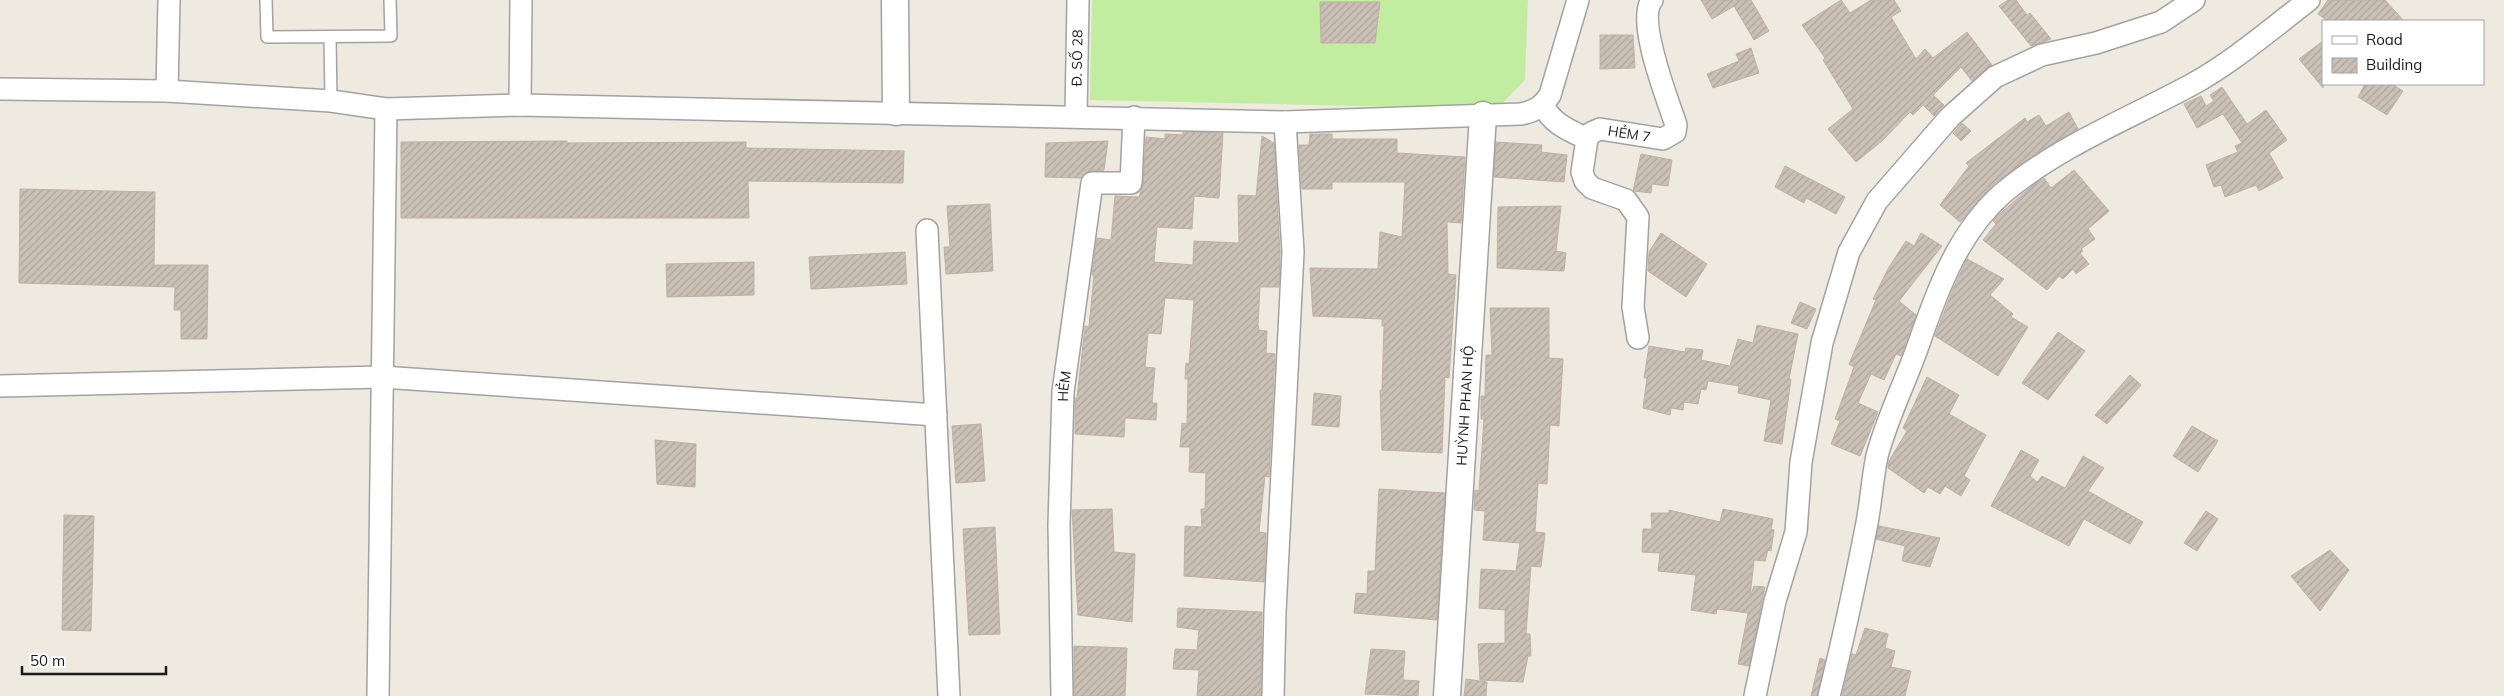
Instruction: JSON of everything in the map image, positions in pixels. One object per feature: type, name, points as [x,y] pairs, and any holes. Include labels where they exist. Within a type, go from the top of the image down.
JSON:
[{"type":"street","points":[[167,91],[169,0]]},
{"type":"street","points":[[520,105],[521,0]]},
{"type":"street","points":[[895,0],[896,112]]},
{"type":"street","name":"Đ. SỐ 28","points":[[1076,116],[1078,0]]},
{"type":"street","points":[[0,89],[167,91],[331,101],[386,109],[520,105],[1134,117],[1285,122],[1521,114],[1532,112],[1543,105],[1550,95],[1578,0]]},
{"type":"street","name":"HẺM 7","points":[[1638,338],[1632,306],[1638,217],[1626,200],[1592,188],[1585,181],[1582,172],[1587,139],[1591,133],[1600,129],[1663,139],[1675,132],[1676,125],[1648,36],[1646,18],[1652,0]]},
{"type":"street","points":[[1755,696],[1775,601],[1796,532],[1801,462],[1822,343],[1849,252],[1877,201],[1950,116],[1995,77],[2042,55],[2096,43],[2161,22],[2194,0]]},
{"type":"street","points":[[1829,696],[1867,525],[1878,456],[1891,414],[1929,314],[1960,247],[1973,226],[2003,193],[2030,172],[2107,127],[2192,84],[2215,70],[2309,0]]},
{"type":"street","points":[[1543,105],[1548,116],[1556,123],[1587,139]]},
{"type":"street","points":[[378,696],[386,109]]},
{"type":"street","name":"HUỲNH PHAN HỘ","points":[[1447,696],[1483,115]]},
{"type":"street","name":"HẺM","points":[[1062,696],[1059,525],[1064,383],[1092,183],[1131,183],[1134,117]]},
{"type":"street","points":[[1273,696],[1275,612],[1293,252],[1285,122]]},
{"type":"street","points":[[927,230],[949,696]]},
{"type":"street","points":[[0,386],[382,377],[936,415]]},
{"type":"lane","points":[[266,0],[267,38],[390,36],[390,0]]},
{"type":"lane","points":[[330,37],[331,101]]},
{"type":"green space","points":[[1092,0],[1528,0],[1525,80],[1497,109],[1090,100]]},
{"type":"building","points":[[1701,0],[1751,0],[1769,31],[1754,40],[1734,6],[1712,19]]},
{"type":"building","points":[[1841,0],[1850,13],[1871,0],[1894,0],[1901,11],[1891,17],[1916,59],[1925,49],[1933,58],[1967,32],[1992,65],[1972,81],[1961,67],[1933,95],[1944,105],[1934,116],[1923,105],[1913,115],[1910,112],[1882,141],[1856,162],[1828,129],[1853,109],[1823,60],[1825,58],[1802,25]]},
{"type":"building","points":[[2008,0],[2016,0],[2027,15],[2030,13],[2051,39],[2031,46],[1999,6]]},
{"type":"building","points":[[2328,0],[2385,0],[2403,20],[2327,20],[2318,14]]},
{"type":"building","points":[[1320,2],[1380,2],[1375,43],[1321,43]]},
{"type":"building","points":[[1600,35],[1633,35],[1635,68],[1600,69]]},
{"type":"building","points":[[2322,42],[2323,88],[2299,59]]},
{"type":"building","points":[[1751,48],[1759,73],[1713,88],[1707,74],[1739,61],[1736,54]]},
{"type":"building","points":[[2364,85],[2394,85],[2403,91],[2387,115],[2358,97]]},
{"type":"building","points":[[2222,87],[2247,124],[2266,110],[2287,140],[2269,153],[2283,178],[2259,191],[2256,185],[2225,197],[2221,185],[2214,187],[2206,165],[2238,152],[2235,146],[2242,143],[2223,114],[2197,128],[2184,104],[2201,96],[2206,106],[2214,101],[2210,95]]},
{"type":"building","points":[[2069,112],[2078,129],[2040,151],[1995,183],[1960,222],[1940,205],[1969,166],[1966,163],[2025,118],[2027,122],[2039,115],[2046,126]]},
{"type":"building","points":[[1962,123],[1971,131],[1961,141],[1953,133]]},
{"type":"building","points":[[1183,132],[1223,133],[1219,198],[1194,196],[1192,229],[1157,227],[1154,262],[1193,265],[1194,241],[1239,243],[1238,195],[1256,196],[1262,136],[1274,143],[1280,252],[1279,287],[1260,287],[1258,325],[1259,330],[1267,331],[1266,353],[1275,354],[1269,477],[1265,476],[1259,532],[1266,533],[1264,582],[1184,576],[1185,526],[1202,527],[1201,509],[1205,509],[1206,473],[1189,472],[1190,447],[1180,447],[1182,423],[1187,424],[1188,379],[1185,379],[1186,363],[1189,364],[1194,300],[1165,298],[1161,334],[1148,333],[1145,367],[1155,368],[1152,403],[1157,403],[1156,420],[1125,418],[1124,437],[1075,434],[1075,398],[1077,398],[1085,326],[1089,327],[1094,275],[1092,275],[1097,238],[1111,240],[1115,196],[1139,197],[1143,184],[1146,137],[1165,139],[1165,134],[1183,135]]},
{"type":"building","points":[[1310,134],[1332,134],[1332,139],[1397,139],[1397,153],[1465,157],[1461,223],[1447,222],[1448,274],[1456,275],[1449,378],[1445,377],[1442,453],[1382,450],[1380,390],[1382,390],[1384,326],[1382,326],[1382,319],[1313,316],[1310,268],[1378,269],[1380,232],[1402,237],[1405,182],[1332,182],[1332,189],[1302,189],[1299,145],[1309,145]]},
{"type":"building","points":[[567,141],[567,143],[746,142],[746,148],[904,151],[903,183],[748,181],[749,218],[401,218],[401,142]]},
{"type":"building","points":[[1108,141],[1104,170],[1087,172],[1081,178],[1045,177],[1046,143]]},
{"type":"building","points":[[1496,142],[1542,145],[1541,152],[1567,155],[1564,182],[1494,177]]},
{"type":"building","points":[[1641,154],[1672,160],[1668,186],[1652,184],[1651,193],[1633,191]]},
{"type":"building","points":[[1785,166],[1845,197],[1836,214],[1806,198],[1804,203],[1775,187]]},
{"type":"building","points":[[2074,170],[2109,211],[2088,229],[2095,239],[2081,249],[2083,251],[2080,253],[2089,264],[2076,274],[2073,269],[2063,279],[2059,276],[2047,290],[1983,240],[1996,224],[1993,221],[1996,217],[2032,186],[2044,178],[2051,188]]},
{"type":"building","points":[[20,189],[155,192],[154,265],[208,265],[207,339],[181,339],[181,310],[174,310],[175,287],[19,283]]},
{"type":"building","points":[[990,204],[993,271],[946,274],[944,247],[950,247],[947,206]]},
{"type":"building","points":[[1561,206],[1556,251],[1566,253],[1564,271],[1497,268],[1498,207]]},
{"type":"building","points":[[1661,233],[1707,264],[1686,297],[1648,271],[1649,252]]},
{"type":"building","points":[[1921,233],[1942,246],[1899,301],[1916,315],[1901,356],[1896,354],[1884,380],[1871,374],[1858,403],[1878,412],[1860,456],[1831,444],[1840,421],[1835,419],[1854,367],[1849,364],[1876,300],[1873,299],[1889,267],[1906,241],[1914,246]]},
{"type":"building","points":[[905,252],[907,284],[811,289],[809,257]]},
{"type":"building","points":[[1967,259],[2004,279],[1990,295],[2013,314],[2011,317],[2028,327],[1998,376],[1935,336]]},
{"type":"building","points":[[754,262],[754,295],[667,297],[666,264]]},
{"type":"building","points":[[1800,302],[1816,309],[1807,329],[1791,323]]},
{"type":"building","points":[[1490,308],[1549,308],[1549,358],[1563,359],[1559,426],[1550,425],[1547,484],[1538,483],[1535,532],[1545,533],[1541,567],[1531,566],[1526,634],[1530,634],[1531,656],[1528,656],[1523,682],[1480,680],[1478,644],[1505,643],[1505,610],[1479,608],[1481,569],[1516,571],[1520,543],[1483,540],[1485,511],[1474,510],[1475,490],[1479,491],[1484,419],[1481,419],[1481,396],[1485,396],[1486,355],[1492,355]]},
{"type":"building","points":[[1757,325],[1798,334],[1789,379],[1791,379],[1782,444],[1764,441],[1771,400],[1738,393],[1739,386],[1708,381],[1706,390],[1701,389],[1698,404],[1684,402],[1683,410],[1671,408],[1670,415],[1643,408],[1647,378],[1644,378],[1649,346],[1685,352],[1686,348],[1703,350],[1701,360],[1730,366],[1738,339],[1753,343]]},
{"type":"building","points":[[2058,332],[2085,351],[2048,400],[2022,383]]},
{"type":"building","points":[[2130,375],[2141,385],[2107,424],[2095,415]]},
{"type":"building","points":[[1927,377],[1959,395],[1949,414],[1986,435],[1964,476],[1970,480],[1961,496],[1945,486],[1940,494],[1928,487],[1924,493],[1888,468],[1889,461],[1907,431],[1903,428]]},
{"type":"building","points":[[1314,393],[1341,396],[1339,427],[1312,425]]},
{"type":"building","points":[[981,424],[985,481],[956,483],[952,426]]},
{"type":"building","points":[[2192,426],[2218,441],[2198,472],[2173,456]]},
{"type":"building","points":[[655,440],[696,444],[695,487],[657,484]]},
{"type":"building","points":[[2021,450],[2039,460],[2030,476],[2037,482],[2042,476],[2065,488],[2083,456],[2104,468],[2088,491],[2143,522],[2130,544],[2084,519],[2069,546],[1991,506]]},
{"type":"building","points":[[1379,489],[1445,493],[1437,620],[1354,613],[1356,593],[1367,594],[1368,571],[1375,571]]},
{"type":"building","points":[[1112,509],[1114,552],[1135,554],[1132,622],[1078,615],[1072,510]]},
{"type":"building","points":[[1723,509],[1773,519],[1771,529],[1774,530],[1771,551],[1768,550],[1765,561],[1754,560],[1750,598],[1754,586],[1765,587],[1749,666],[1738,664],[1748,613],[1717,609],[1716,614],[1691,610],[1696,575],[1658,571],[1660,553],[1642,552],[1643,529],[1652,529],[1651,513],[1669,513],[1669,510],[1720,522]]},
{"type":"building","points":[[2206,511],[2218,519],[2197,551],[2184,543]]},
{"type":"building","points":[[64,515],[94,516],[91,631],[62,630]]},
{"type":"building","points":[[1879,526],[1940,538],[1930,567],[1902,561],[1905,546],[1876,539]]},
{"type":"building","points":[[995,527],[1000,634],[969,635],[963,529]]},
{"type":"building","points":[[2330,550],[2349,570],[2320,611],[2291,576]]},
{"type":"building","points":[[1178,608],[1262,612],[1261,696],[1197,696],[1199,670],[1173,669],[1175,649],[1197,650],[1199,630],[1177,627]]},
{"type":"building","points":[[1865,628],[1888,634],[1885,648],[1895,651],[1891,667],[1911,671],[1905,696],[1842,696],[1852,654],[1856,655]]},
{"type":"building","points":[[1074,646],[1127,648],[1125,696],[1074,696]]},
{"type":"building","points":[[1371,649],[1405,651],[1403,680],[1419,681],[1418,696],[1365,694]]},
{"type":"building","points":[[1820,658],[1825,660],[1817,696],[1811,696]]},
{"type":"building","points":[[1466,679],[1487,682],[1486,696],[1464,696]]}]
